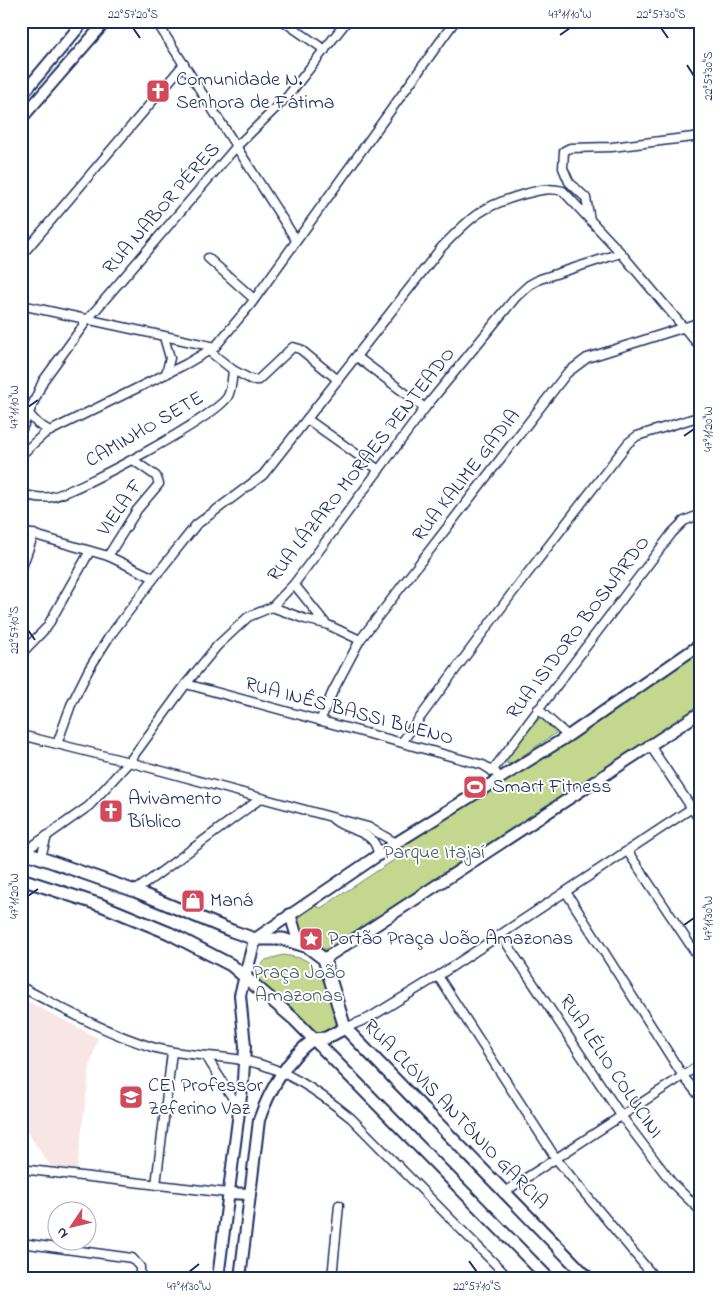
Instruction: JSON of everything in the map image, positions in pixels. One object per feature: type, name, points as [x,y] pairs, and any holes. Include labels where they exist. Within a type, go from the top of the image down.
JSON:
[{"type":"main road","points":[[23,851],[135,891],[256,939],[283,939],[308,946],[324,959]]},
{"type":"main road","points":[[21,879],[101,905],[169,933],[214,955],[245,976],[278,1003],[548,1278]]},
{"type":"main road","points":[[245,976],[256,939]]},
{"type":"main road","name":"RUA CLÓVIS ANTÔNIO GARCIA","points":[[324,959],[345,1028],[503,1193],[588,1278]]},
{"type":"main road","points":[[314,1039],[326,1038],[345,1028]]},
{"type":"street","points":[[21,96],[84,21]]},
{"type":"street","points":[[21,119],[106,21]]},
{"type":"street","points":[[156,21],[296,240]]},
{"type":"street","points":[[283,21],[325,50]]},
{"type":"street","name":"RUA NABOR PÉRES","points":[[21,431],[43,381],[88,319],[236,147],[287,98],[347,21]]},
{"type":"street","points":[[21,455],[36,440],[50,431],[166,374],[212,349],[254,299],[455,21]]},
{"type":"street","points":[[21,256],[184,64]]},
{"type":"street","points":[[590,220],[586,198],[568,182],[563,168],[564,151],[570,148],[653,144],[701,136]]},
{"type":"street","points":[[57,744],[71,705],[109,637],[196,525],[263,475],[441,248],[466,222],[484,209],[494,203],[550,188],[562,190],[621,253],[701,348]]},
{"type":"street","name":"RUA LÁZARO MORAES PENTEADO","points":[[23,851],[89,806],[129,762],[186,684],[238,624],[248,617],[272,607],[294,584],[425,408],[516,297],[529,285],[540,279],[621,253]]},
{"type":"street","points":[[208,258],[254,299]]},
{"type":"street","points":[[21,305],[164,337],[189,340],[212,349],[233,370],[252,380],[258,380],[293,347],[300,349],[338,380]]},
{"type":"street","name":"RUA KALIME GADIA","points":[[320,721],[333,690],[360,640],[567,373],[587,358],[701,322]]},
{"type":"street","points":[[164,337],[170,358],[166,374]]},
{"type":"street","points":[[357,357],[425,408]]},
{"type":"street","name":"CAMINHO SETE","points":[[21,494],[51,497],[133,460],[199,420],[224,402],[232,386],[233,370]]},
{"type":"street","points":[[28,412],[38,424],[50,431]]},
{"type":"street","points":[[402,742],[514,590],[628,443],[637,436],[701,416]]},
{"type":"street","points":[[307,419],[379,470]]},
{"type":"street","name":"VIELA F","points":[[108,556],[137,510],[159,484],[156,476],[133,460]]},
{"type":"street","name":"RUA ISIDORO BOSNARDO","points":[[492,771],[672,533],[684,521],[701,514]]},
{"type":"street","points":[[21,531],[108,556],[154,578]]},
{"type":"street","points":[[21,570],[34,534]]},
{"type":"street","points":[[21,654],[46,628],[90,551]]},
{"type":"street","points":[[294,584],[326,624]]},
{"type":"street","points":[[272,607],[305,619],[326,624],[360,640]]},
{"type":"street","points":[[256,939],[378,855],[568,736],[701,644]]},
{"type":"street","name":"RUA INÊS BASSI BUENO","points":[[186,684],[483,765],[501,777]]},
{"type":"street","points":[[538,708],[568,736]]},
{"type":"street","points":[[324,959],[701,712]]},
{"type":"street","points":[[21,735],[129,762],[376,830],[396,844]]},
{"type":"street","points":[[650,744],[701,822]]},
{"type":"street","points":[[135,891],[260,799]]},
{"type":"street","points":[[345,1028],[369,1018],[438,976],[701,802]]},
{"type":"street","points":[[331,818],[349,830],[368,835],[374,841],[378,855]]},
{"type":"street","points":[[40,857],[47,836]]},
{"type":"street","points":[[628,852],[701,961]]},
{"type":"street","points":[[147,896],[150,881]]},
{"type":"street","points":[[566,892],[683,1076],[701,1098]]},
{"type":"street","points":[[290,914],[296,934],[308,946]]},
{"type":"street","name":"RUA LÉLIO COLUCINI","points":[[501,934],[622,1117],[673,1184],[701,1211]]},
{"type":"street","points":[[218,1278],[244,1060],[245,1046],[240,994],[245,976]]},
{"type":"street","points":[[438,976],[557,1160],[655,1278]]},
{"type":"street","points":[[21,987],[115,1034],[172,1052],[244,1060],[284,1072],[328,1099],[351,1118],[509,1278]]},
{"type":"street","points":[[240,1278],[259,1120],[266,1101],[294,1055],[314,1039]]},
{"type":"street","points":[[156,1185],[172,1052]]},
{"type":"street","points":[[206,1056],[239,1108]]},
{"type":"street","points":[[503,1193],[557,1160],[701,1064]]},
{"type":"street","points":[[21,1169],[249,1194]]},
{"type":"street","points":[[340,1205],[332,1276],[358,1278]]},
{"type":"street","points":[[21,1243],[132,1258],[140,1266],[140,1278]]},
{"type":"shaded area","points":[[21,998],[98,1038],[90,1065],[77,1170],[52,1168],[21,1123]]},
{"type":"green space","name":"Parque Itajaí","points":[[701,650],[700,706],[331,949],[322,949],[300,929],[298,923],[300,918],[313,905],[321,908],[400,856],[403,845]]},
{"type":"green space","points":[[542,715],[559,731],[512,763],[507,764],[507,757]]},
{"type":"green space","name":"Praça João Amazonas","points":[[283,955],[303,959],[317,971],[330,998],[337,1025],[332,1031],[319,1033],[258,981],[256,969],[266,960]]},
{"type":"place","name":"Comunidade N. Senhora de Fátima","points":[[158,91]]},
{"type":"place","name":"Smart Fitness","points":[[475,787]]},
{"type":"place","name":"Avivamento Bíblico","points":[[111,811]]},
{"type":"place","name":"Maná","points":[[193,901]]},
{"type":"place","name":"Portão Praça João Amazonas","points":[[311,939]]},
{"type":"place","name":"CEI Professor Zeferino Vaz","points":[[131,1097]]}]
